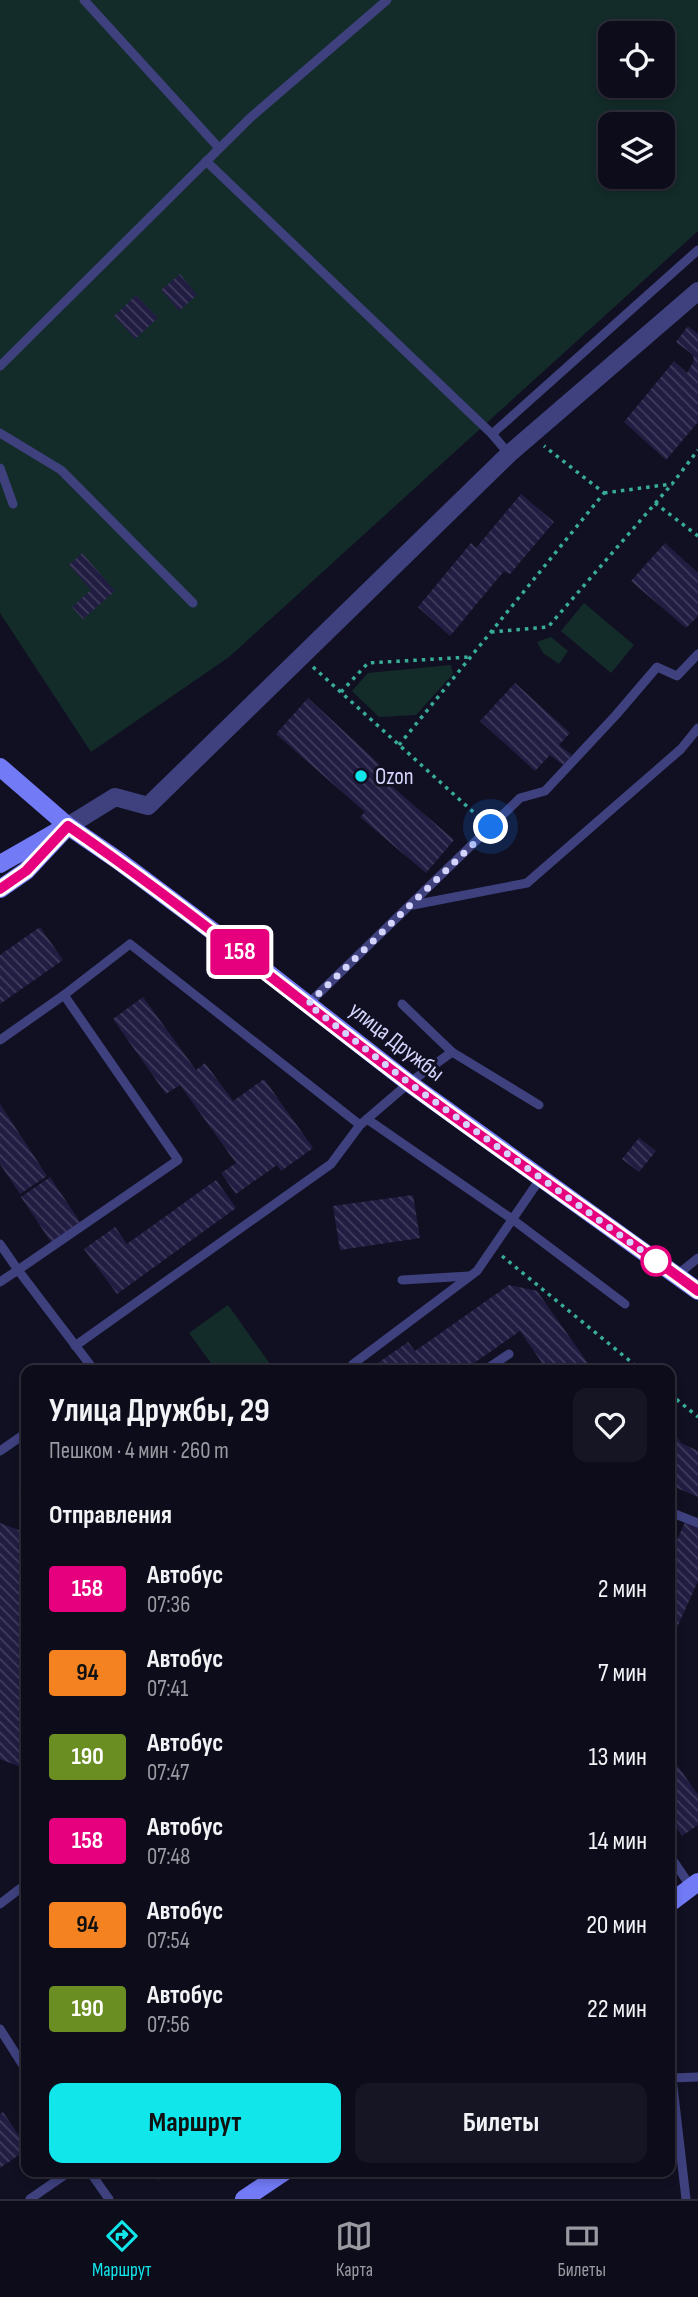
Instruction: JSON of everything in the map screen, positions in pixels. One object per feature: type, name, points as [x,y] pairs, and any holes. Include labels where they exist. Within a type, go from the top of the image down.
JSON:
[{"type":"street","points":[[0,864],[115,797],[148,806],[509,454],[698,291]]},
{"type":"street","name":"улица Дружбы","points":[[0,767],[68,826],[119,861],[409,1083],[698,1291]]},
{"type":"street","points":[[0,889],[26,871],[68,826]]},
{"type":"street","points":[[675,1899],[694,1884]]},
{"type":"street","points":[[244,2199],[277,2177]]},
{"type":"lane","points":[[84,0],[219,148]]},
{"type":"lane","points":[[0,366],[250,118],[387,0]]},
{"type":"lane","points":[[206,161],[492,434],[509,454]]},
{"type":"lane","points":[[492,434],[698,250]]},
{"type":"lane","points":[[0,433],[61,470],[193,603]]},
{"type":"lane","points":[[0,468],[13,503]]},
{"type":"lane","points":[[308,1004],[520,798],[545,791],[657,667],[677,676],[698,654]]},
{"type":"lane","points":[[411,906],[527,883],[681,749],[698,728]]},
{"type":"lane","points":[[0,1041],[130,944],[364,1122],[512,1219],[625,1304]]},
{"type":"lane","points":[[0,1282],[178,1160],[64,995]]},
{"type":"lane","points":[[402,1004],[452,1052],[539,1105]]},
{"type":"lane","points":[[75,1346],[331,1164],[364,1122],[409,1083],[452,1052]]},
{"type":"lane","points":[[356,1365],[477,1270],[540,1179]]},
{"type":"lane","points":[[0,1244],[90,1365]]},
{"type":"lane","points":[[677,1275],[698,1258]]},
{"type":"lane","points":[[402,1280],[470,1276]]},
{"type":"lane","points":[[492,1365],[509,1354]]},
{"type":"lane","points":[[0,1451],[21,1436]]},
{"type":"lane","points":[[675,1513],[698,1523]]},
{"type":"lane","points":[[675,1862],[694,1884]]},
{"type":"lane","points":[[0,1904],[21,1888]]},
{"type":"lane","points":[[0,2028],[21,2062]]},
{"type":"lane","points":[[675,2078],[698,2077]]},
{"type":"lane","points":[[675,2106],[685,2199]]},
{"type":"lane","points":[[30,2199],[62,2177]]},
{"type":"lane","points":[[94,2177],[109,2199]]},
{"type":"path","points":[[531,436],[604,493]]},
{"type":"path","points":[[491,632],[548,627],[672,484],[698,450]]},
{"type":"path","points":[[399,745],[604,493],[672,484]]},
{"type":"path","points":[[655,503],[698,536]]},
{"type":"path","points":[[301,656],[491,827]]},
{"type":"path","points":[[341,692],[368,663],[470,657]]},
{"type":"path","points":[[493,1248],[635,1365]]},
{"type":"path","points":[[675,1398],[698,1417]]},
{"type":"green space","points":[[0,0],[698,0],[698,231],[229,657],[91,752],[0,613]]},
{"type":"green space","points":[[584,603],[634,645],[611,673],[561,631]]},
{"type":"green space","points":[[551,637],[568,651],[559,664],[543,653],[537,642]]},
{"type":"green space","points":[[451,665],[453,674],[416,715],[379,717],[352,691],[368,673]]},
{"type":"green space","points":[[228,1305],[271,1365],[212,1365],[189,1333]]},
{"type":"building","points":[[180,274],[197,295],[179,311],[161,290]]},
{"type":"building","points":[[136,295],[158,318],[135,339],[114,316]]},
{"type":"building","points":[[688,326],[698,334],[698,422],[666,460],[624,422],[674,361],[687,373],[694,361],[693,355],[676,342]]},
{"type":"building","points":[[521,494],[554,522],[510,574],[504,571],[450,636],[418,607],[471,543],[476,548]]},
{"type":"building","points":[[665,543],[698,573],[698,616],[686,628],[631,581]]},
{"type":"building","points":[[82,553],[115,591],[83,619],[72,607],[91,590],[69,565]]},
{"type":"building","points":[[515,683],[570,733],[559,745],[572,755],[563,765],[550,755],[535,771],[480,721]]},
{"type":"building","points":[[308,698],[392,776],[387,782],[454,840],[426,873],[360,817],[365,812],[276,734]]},
{"type":"building","points":[[40,927],[63,960],[0,1004],[0,955]]},
{"type":"building","points":[[143,997],[196,1070],[205,1063],[233,1101],[264,1079],[313,1148],[281,1171],[277,1165],[236,1194],[221,1173],[236,1163],[180,1085],[166,1094],[113,1019]]},
{"type":"building","points":[[0,1104],[47,1176],[20,1194],[0,1164]]},
{"type":"building","points":[[639,1138],[656,1151],[639,1172],[622,1159]]},
{"type":"building","points":[[50,1177],[80,1222],[51,1242],[21,1197]]},
{"type":"building","points":[[216,1180],[236,1208],[117,1294],[84,1249],[115,1227],[127,1244]]},
{"type":"building","points":[[413,1195],[420,1238],[340,1250],[333,1206]]},
{"type":"building","points":[[509,1285],[537,1291],[589,1365],[544,1365],[520,1331],[471,1365],[375,1365],[408,1342],[415,1351]]},
{"type":"building","points":[[675,1434],[681,1443],[698,1451],[698,1497],[675,1487]]},
{"type":"building","points":[[685,1522],[698,1528],[698,1581],[675,1632],[675,1545]]},
{"type":"building","points":[[0,1523],[21,1531],[21,1767],[0,1759]]},
{"type":"building","points":[[675,1762],[698,1795],[698,1825],[682,1836],[675,1826]]},
{"type":"building","points":[[3,2112],[21,2139],[21,2153],[0,2168],[0,2114]]},
{"type":"bus line","name":"158","points":[[0,889],[26,871],[68,826],[250,959],[409,1083],[698,1291]]},
{"type":"place","name":"Ozon","points":[[361,776]]},
{"type":"route","points":[[491,827],[308,1004],[409,1083],[656,1261]]}]
